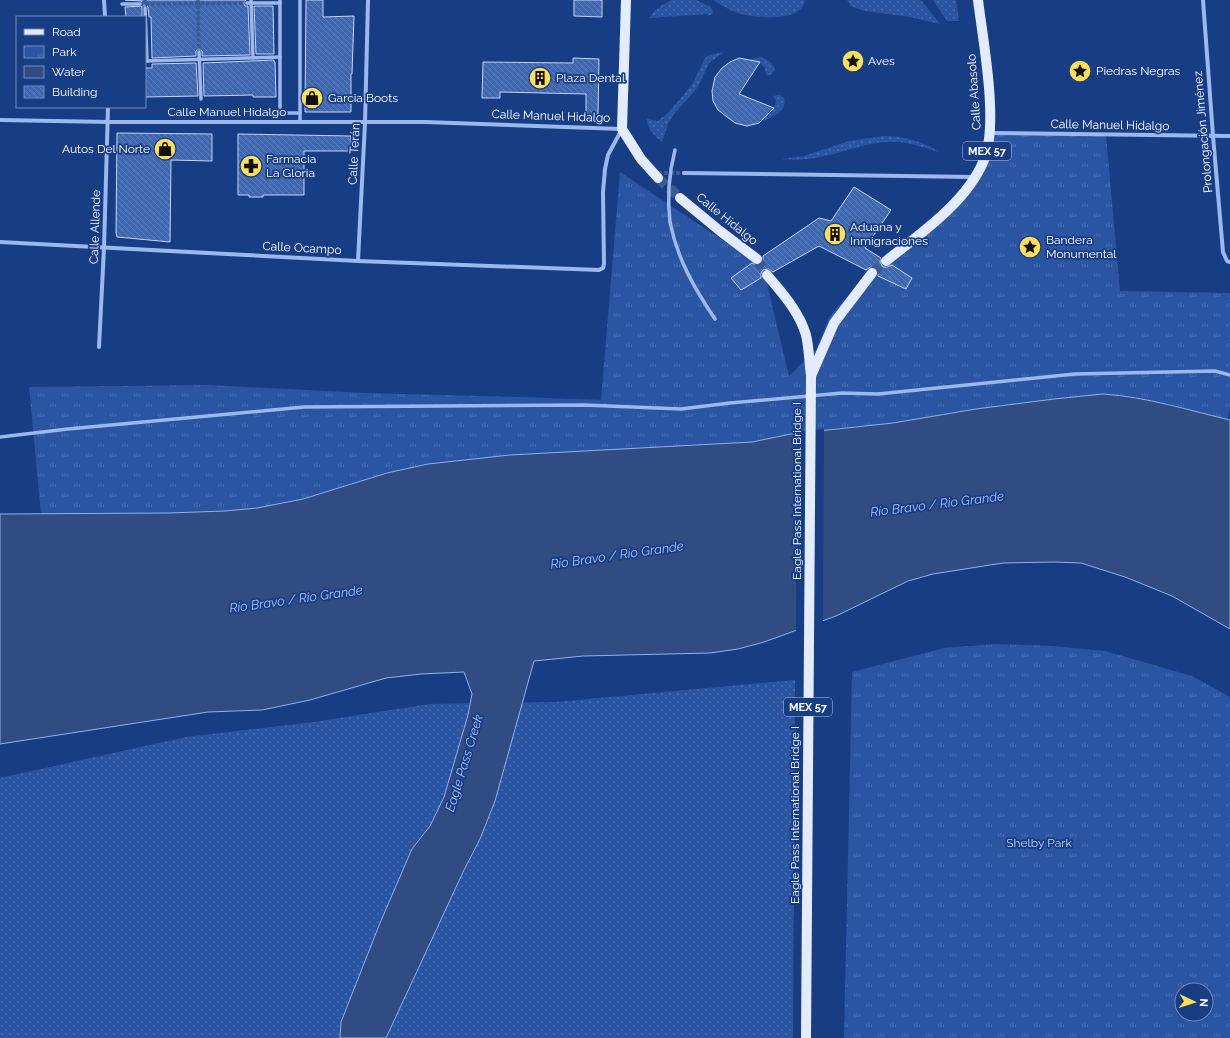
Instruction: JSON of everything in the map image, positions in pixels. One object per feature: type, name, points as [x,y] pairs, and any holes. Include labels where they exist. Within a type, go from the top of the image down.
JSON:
[{"type":"main road","points":[[626,0],[622,129],[632,147],[656,175]]},
{"type":"main road","name":"Calle Abasolo","points":[[886,261],[946,211],[959,198],[975,177],[984,161],[990,133],[990,112],[988,76],[978,0]]},
{"type":"main road","name":"Calle Hidalgo","points":[[680,198],[720,232],[757,259]]},
{"type":"main road","name":"MEX 57","points":[[811,376],[834,323],[872,273]]},
{"type":"main road","name":"MEX 57","points":[[767,275],[786,297],[798,316],[806,334],[811,376]]},
{"type":"main road","name":"Eagle Pass International Bridge I","points":[[806,1038],[811,376]]},
{"type":"street","points":[[104,0],[105,16]]},
{"type":"street","points":[[300,0],[300,122]]},
{"type":"street","name":"Calle Terán","points":[[358,262],[365,122],[368,0]]},
{"type":"street","name":"Prolongación Jiménez","points":[[1204,0],[1213,136],[1223,252],[1228,261]]},
{"type":"street","points":[[253,58],[250,2],[280,2],[280,113],[300,114]]},
{"type":"street","points":[[122,4],[140,4]]},
{"type":"street","points":[[145,8],[145,16]]},
{"type":"street","points":[[199,52],[201,99]]},
{"type":"street","points":[[146,61],[280,57]]},
{"type":"street","name":"Calle Allende","points":[[99,347],[109,122],[108,108]]},
{"type":"street","name":"Calle Manuel Hidalgo","points":[[0,120],[109,122],[425,122],[622,129]]},
{"type":"street","name":"Calle Ocampo","points":[[0,242],[358,262],[599,270],[603,268],[604,264],[603,192],[605,169],[608,155],[622,129]]},
{"type":"street","name":"Calle Manuel Hidalgo","points":[[990,133],[1230,136]]},
{"type":"street","points":[[676,150],[670,180],[668,210],[674,240],[691,282],[715,319]]},
{"type":"street","points":[[684,174],[975,177]]},
{"type":"street","points":[[0,437],[68,428],[304,407],[584,405],[681,409],[842,393],[878,394],[1075,374],[1215,371],[1230,375]]},
{"type":"green space","points":[[672,0],[696,0],[711,7],[713,12],[708,16],[708,14],[650,18],[657,9]]},
{"type":"green space","points":[[713,0],[805,0],[802,7],[796,12],[787,16],[765,17],[738,13]]},
{"type":"green space","points":[[847,0],[921,0],[940,24],[910,17],[865,11],[852,7]]},
{"type":"green space","points":[[933,0],[956,0],[959,21],[947,21]]},
{"type":"green space","points":[[724,52],[709,63],[698,87],[674,114],[668,124],[662,142],[650,129],[647,119],[657,121],[666,115],[694,81],[705,58],[710,55]]},
{"type":"green space","points":[[759,57],[766,59],[772,64],[775,69],[772,74],[767,76],[765,69],[760,62],[749,60]]},
{"type":"green space","points":[[779,95],[784,97],[785,103],[781,111],[773,117],[759,123],[774,108],[776,100],[773,96]]},
{"type":"green space","points":[[988,133],[1106,135],[1120,291],[1230,293],[1230,405],[1228,420],[1173,405],[1128,396],[1103,394],[976,409],[893,423],[791,434],[752,442],[510,455],[428,464],[387,473],[303,499],[257,508],[169,513],[41,514],[29,387],[208,385],[364,393],[601,400],[620,172],[763,267],[789,376],[816,350],[829,318],[838,306],[877,268],[973,183]]},
{"type":"green space","points":[[884,136],[913,140],[940,152],[909,144],[888,142],[868,145],[815,158],[800,160],[781,159],[804,156],[849,141]]},
{"type":"green space","name":"Shelby Park","points":[[996,644],[1052,646],[1105,651],[1192,676],[1230,697],[1230,1038],[844,1038],[852,672],[944,648]]},
{"type":"green space","points":[[795,680],[793,1038],[0,1038],[0,778],[186,737],[314,722],[429,704],[556,702]]},
{"type":"water","points":[[1103,394],[1167,404],[1230,420],[1230,629],[1172,596],[1125,577],[1081,563],[1003,563],[933,574],[908,581],[836,616],[764,642],[738,649],[710,653],[583,656],[534,661],[495,801],[480,839],[464,870],[386,1038],[340,1038],[341,1022],[380,923],[412,849],[430,826],[444,797],[468,715],[472,694],[464,672],[421,674],[386,678],[310,700],[262,710],[208,712],[0,744],[0,514],[169,513],[257,508],[303,499],[387,473],[428,464],[510,455],[752,442],[791,434],[893,423],[976,409]]},
{"type":"pier","points":[[824,429],[823,623],[796,633],[797,432]]},
{"type":"building","points":[[125,0],[246,0],[244,3],[245,6],[248,6],[250,55],[202,56],[202,51],[199,49],[196,51],[196,56],[152,58],[151,17],[149,17],[148,7],[145,5],[143,6],[141,1]]},
{"type":"building","points":[[306,0],[323,0],[323,17],[354,16],[351,112],[305,112]]},
{"type":"building","points":[[574,0],[602,0],[602,17],[574,16]]},
{"type":"building","points":[[142,6],[142,16],[126,16],[125,7]]},
{"type":"building","points":[[254,6],[273,6],[274,54],[256,54]]},
{"type":"building","name":"Plaza Dental","points":[[573,58],[599,59],[598,115],[586,115],[586,94],[500,92],[500,98],[482,98],[483,62],[573,63]]},
{"type":"building","points":[[739,58],[760,62],[739,94],[774,108],[759,123],[747,126],[735,123],[718,110],[713,101],[712,91],[715,77],[722,68]]},
{"type":"building","points":[[274,60],[276,97],[253,97],[253,95],[204,96],[203,63]]},
{"type":"building","points":[[196,63],[198,96],[146,97],[146,68],[152,68],[152,64]]},
{"type":"building","points":[[117,133],[212,134],[212,161],[171,160],[170,242],[117,237]]},
{"type":"building","points":[[238,134],[351,136],[351,151],[304,151],[304,195],[263,195],[263,197],[249,197],[249,195],[238,195]]},
{"type":"building","name":"Aduana y Inmigraciones","points":[[854,187],[891,210],[865,248],[881,258],[880,262],[883,267],[892,265],[912,278],[906,289],[878,276],[878,271],[876,268],[870,267],[866,270],[819,246],[773,272],[769,269],[763,270],[761,273],[761,278],[741,290],[731,278],[752,263],[760,265],[763,260],[763,256],[819,218],[831,221]]},
{"type":"tunnel","points":[[145,0],[145,8]]},
{"type":"tunnel","points":[[198,0],[199,52]]},
{"type":"tunnel","points":[[140,4],[247,3]]},
{"type":"tunnel","points":[[658,173],[684,173]]},
{"type":"tunnel","points":[[658,178],[680,198]]},
{"type":"tunnel","points":[[757,259],[767,275]]},
{"type":"tunnel","points":[[872,273],[886,261]]},
{"type":"place","name":"Aves","points":[[853,61]]},
{"type":"place","name":"Piedras Negras","points":[[1080,71]]},
{"type":"place","name":"Plaza Dental","points":[[540,78]]},
{"type":"place","name":"Garcia Boots","points":[[312,98]]},
{"type":"place","name":"Autos Del Norte","points":[[165,149]]},
{"type":"place","name":"Farmacia La Gloria","points":[[251,166]]},
{"type":"place","name":"Aduana y Inmigraciones","points":[[835,234]]},
{"type":"place","name":"Bandera Monumental","points":[[1030,247]]},
{"type":"water label","name":"Río Bravo / Rio Grande","points":[[937,504]]},
{"type":"water label","name":"Río Bravo / Rio Grande","points":[[617,555]]},
{"type":"water label","name":"Río Bravo / Rio Grande","points":[[296,599]]},
{"type":"water label","name":"Eagle Pass Creek","points":[[464,763]]}]
